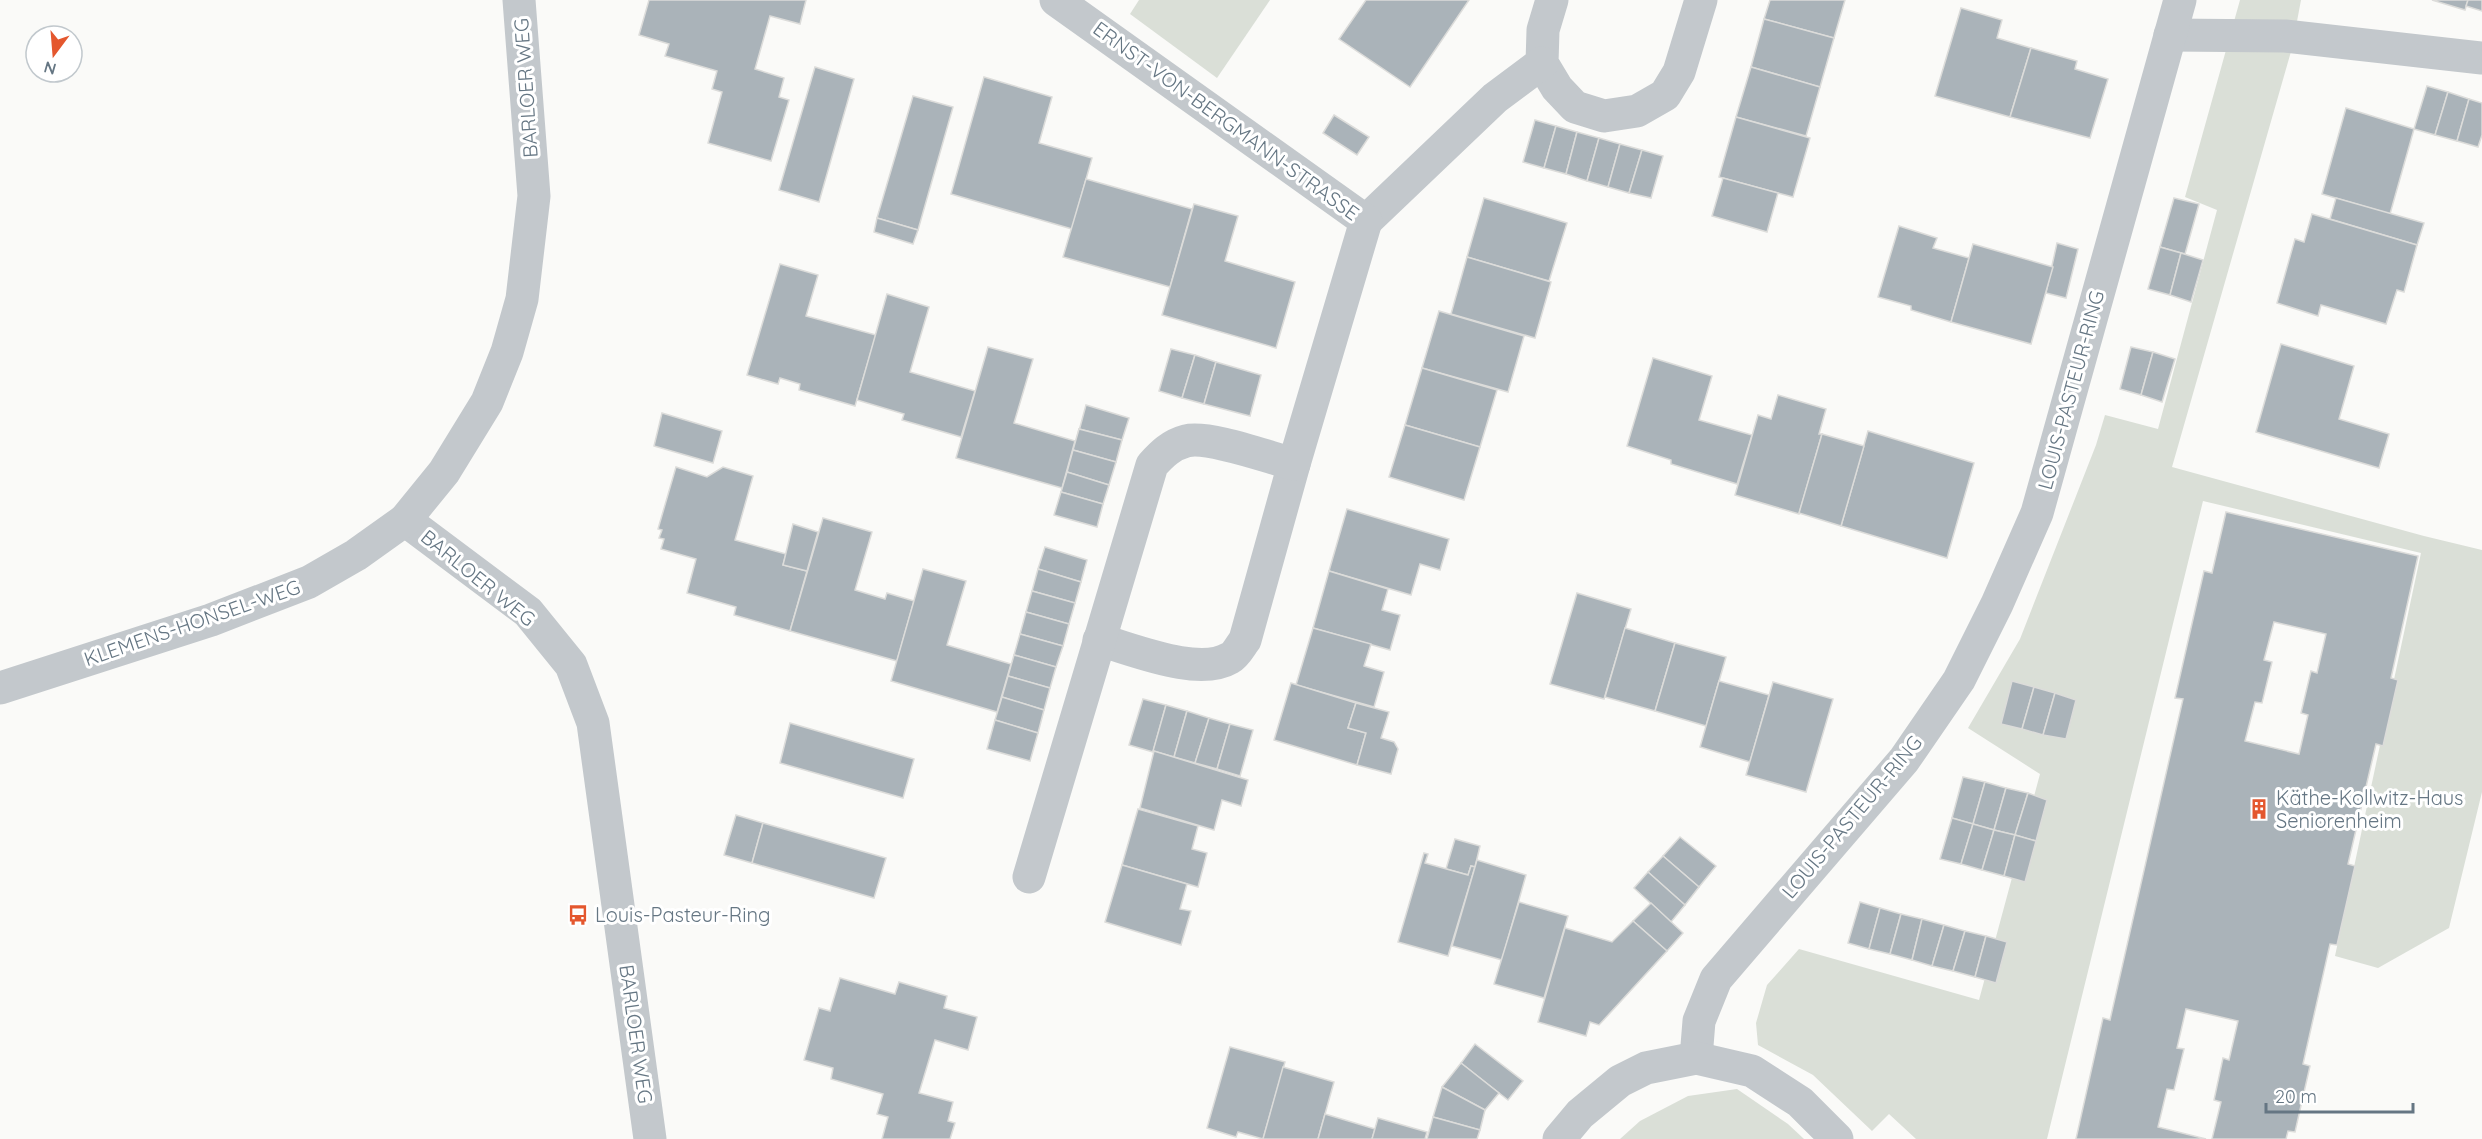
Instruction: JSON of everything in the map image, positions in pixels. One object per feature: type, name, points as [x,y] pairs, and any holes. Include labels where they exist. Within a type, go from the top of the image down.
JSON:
[{"type":"street","name":"BARLOER WEG","points":[[519,0],[534,196],[522,299],[507,351],[487,402],[444,472],[405,520],[528,612],[571,665],[592,723],[650,1139]]},
{"type":"street","name":"ERNST-VON-BERGMANN-STRASSE","points":[[1056,0],[1366,220],[1245,640],[1232,658],[1211,665],[1185,664],[1099,640]]},
{"type":"street","points":[[1552,0],[1544,30],[1542,63],[1557,88],[1575,107],[1604,116],[1637,111],[1665,94],[1679,72],[1701,0]]},
{"type":"street","name":"LOUIS-PASTEUR-RING","points":[[1696,1058],[1700,1021],[1716,979],[1904,760],[1959,680],[1997,604],[2037,513],[2180,0]]},
{"type":"street","points":[[2170,35],[2285,36],[2482,58]]},
{"type":"street","points":[[1366,220],[1495,98],[1542,63]]},
{"type":"street","points":[[1029,877],[1152,465],[1168,448],[1188,441],[1209,442],[1294,464]]},
{"type":"street","name":"KLEMENS-HONSEL-WEG","points":[[0,688],[211,621],[309,582],[356,555],[405,520]]},
{"type":"street","points":[[1559,1139],[1580,1114],[1620,1081],[1646,1068],[1696,1058],[1752,1071],[1800,1102],[1837,1139]]},
{"type":"shaded area","points":[[1139,0],[1270,0],[1217,78],[1130,14]]},
{"type":"shaded area","points":[[2240,0],[2301,0],[2292,48],[2172,467],[2482,550],[2482,792],[2449,928],[2378,968],[2335,956],[2421,553],[2203,501],[2047,1139],[1916,1139],[1889,1114],[1872,1131],[1813,1075],[1758,1045],[1756,1023],[1767,985],[1799,949],[1979,1000],[2040,774],[1968,728],[2020,639],[2096,445],[2105,415],[2158,429],[2217,210],[2185,197]]},
{"type":"shaded area","points":[[1737,1089],[1788,1124],[1804,1139],[1620,1139],[1640,1121],[1688,1096]]},
{"type":"building","points":[[649,0],[806,0],[800,24],[770,16],[755,69],[784,78],[779,97],[789,100],[771,161],[708,143],[722,92],[712,89],[717,71],[665,56],[669,44],[639,35]]},
{"type":"building","points":[[1366,0],[1469,0],[1410,87],[1339,39]]},
{"type":"building","points":[[1770,0],[1845,0],[1834,38],[1764,19]]},
{"type":"building","points":[[2432,0],[2468,0],[2465,10]]},
{"type":"building","points":[[2468,0],[2482,0],[2482,11],[2466,6]]},
{"type":"building","points":[[1961,8],[2002,20],[1997,38],[2031,48],[2010,117],[1935,96]]},
{"type":"building","points":[[1764,19],[1834,38],[1820,87],[1751,67]]},
{"type":"building","points":[[2031,48],[2077,61],[2075,69],[2108,79],[2090,138],[2010,117]]},
{"type":"building","points":[[815,67],[854,79],[819,202],[779,190]]},
{"type":"building","points":[[1751,67],[1820,87],[1806,136],[1736,117]]},
{"type":"building","points":[[984,77],[1052,97],[1039,143],[1092,158],[1072,229],[951,194]]},
{"type":"building","points":[[2427,86],[2448,92],[2435,135],[2414,129]]},
{"type":"building","points":[[2448,92],[2469,99],[2457,141],[2435,135]]},
{"type":"building","points":[[913,96],[953,107],[918,230],[877,218]]},
{"type":"building","points":[[2469,99],[2482,103],[2482,135],[2478,147],[2457,141]]},
{"type":"building","points":[[2346,108],[2414,129],[2390,214],[2322,194]]},
{"type":"building","points":[[1334,115],[1369,137],[1357,155],[1323,133]]},
{"type":"building","points":[[1736,117],[1810,138],[1793,197],[1719,177]]},
{"type":"building","points":[[1535,120],[1556,126],[1544,168],[1523,162]]},
{"type":"building","points":[[1556,126],[1577,132],[1566,174],[1544,168]]},
{"type":"building","points":[[1577,132],[1599,138],[1587,181],[1566,174]]},
{"type":"building","points":[[1599,138],[1620,144],[1608,187],[1587,181]]},
{"type":"building","points":[[1620,144],[1642,150],[1629,193],[1608,187]]},
{"type":"building","points":[[1642,150],[1663,156],[1651,198],[1629,193]]},
{"type":"building","points":[[1723,178],[1778,193],[1767,232],[1712,216]]},
{"type":"building","points":[[1086,179],[1192,209],[1170,287],[1063,257]]},
{"type":"building","points":[[1484,198],[1567,223],[1549,281],[1467,257]]},
{"type":"building","points":[[2174,198],[2199,204],[2185,254],[2160,247]]},
{"type":"building","points":[[2336,198],[2424,223],[2417,245],[2330,219]]},
{"type":"building","points":[[1194,204],[1238,216],[1225,261],[1295,282],[1276,348],[1162,315]]},
{"type":"building","points":[[2312,214],[2417,245],[2404,292],[2397,290],[2386,324],[2321,305],[2318,316],[2277,303],[2295,239],[2304,242]]},
{"type":"building","points":[[877,218],[918,230],[913,244],[874,232]]},
{"type":"building","points":[[1899,226],[1937,238],[1933,248],[1969,258],[1951,322],[1911,310],[1911,306],[1878,297]]},
{"type":"building","points":[[2057,243],[2078,249],[2066,298],[2046,293]]},
{"type":"building","points":[[1973,244],[2053,267],[2031,344],[1951,322]]},
{"type":"building","points":[[2160,247],[2181,253],[2170,295],[2148,289]]},
{"type":"building","points":[[2181,253],[2203,260],[2191,302],[2170,295]]},
{"type":"building","points":[[1467,257],[1551,282],[1535,338],[1451,314]]},
{"type":"building","points":[[780,264],[818,275],[806,316],[876,335],[855,406],[799,390],[800,384],[780,378],[778,384],[747,375]]},
{"type":"building","points":[[887,294],[929,307],[910,372],[975,391],[961,437],[902,420],[904,414],[857,400]]},
{"type":"building","points":[[1439,311],[1524,336],[1508,392],[1422,368]]},
{"type":"building","points":[[2281,344],[2354,366],[2339,419],[2389,434],[2379,468],[2256,432]]},
{"type":"building","points":[[988,347],[1033,359],[1014,423],[1075,441],[1062,488],[956,458]]},
{"type":"building","points":[[2131,347],[2153,352],[2141,395],[2120,389]]},
{"type":"building","points":[[1171,349],[1195,355],[1182,398],[1159,391]]},
{"type":"building","points":[[2153,352],[2175,359],[2162,402],[2141,395]]},
{"type":"building","points":[[1195,355],[1216,362],[1204,404],[1182,398]]},
{"type":"building","points":[[1653,358],[1712,376],[1699,420],[1752,435],[1737,484],[1671,464],[1671,460],[1627,446]]},
{"type":"building","points":[[1216,362],[1261,375],[1250,416],[1204,404]]},
{"type":"building","points":[[1422,368],[1497,390],[1480,447],[1405,425]]},
{"type":"building","points":[[1778,395],[1826,409],[1819,434],[1822,434],[1799,514],[1735,495],[1758,415],[1771,419]]},
{"type":"building","points":[[1086,405],[1129,418],[1122,440],[1079,429]]},
{"type":"building","points":[[662,413],[722,431],[713,463],[654,446]]},
{"type":"building","points":[[1405,425],[1480,447],[1464,500],[1389,477]]},
{"type":"building","points":[[1079,429],[1122,440],[1116,462],[1073,450]]},
{"type":"building","points":[[1868,431],[1974,463],[1947,558],[1841,526]]},
{"type":"building","points":[[1822,434],[1864,446],[1841,526],[1799,513]]},
{"type":"building","points":[[1073,450],[1116,462],[1109,485],[1067,472]]},
{"type":"building","points":[[676,467],[707,477],[723,467],[753,476],[735,540],[786,554],[783,565],[807,571],[790,631],[734,615],[736,607],[687,593],[696,559],[661,549],[664,539],[659,538],[662,530],[658,529]]},
{"type":"building","points":[[1067,472],[1109,485],[1103,504],[1061,492]]},
{"type":"building","points":[[1061,492],[1103,504],[1097,527],[1054,515]]},
{"type":"building","points":[[1347,509],[1449,539],[1440,570],[1420,564],[1411,595],[1329,571]]},
{"type":"building","name":"Käthe-Kollwitz-Haus Seniorenheim","points":[[2226,512],[2418,556],[2391,678],[2398,680],[2383,746],[2376,744],[2348,864],[2355,866],[2337,945],[2330,944],[2303,1064],[2310,1066],[2295,1132],[2288,1131],[2286,1139],[2212,1139],[2221,1102],[2214,1100],[2223,1058],[2229,1060],[2238,1021],[2186,1009],[2177,1048],[2184,1049],[2174,1090],[2167,1089],[2158,1127],[2206,1139],[2076,1139],[2103,1018],[2110,1020],[2183,699],[2175,698],[2204,571],[2212,573]],"holes":[[[2274,622],[2326,634],[2317,673],[2311,671],[2301,713],[2308,715],[2299,754],[2245,741],[2255,702],[2262,703],[2272,662],[2264,660]]]},
{"type":"building","points":[[823,518],[872,532],[855,590],[885,599],[887,593],[914,601],[897,661],[790,631]]},
{"type":"building","points":[[793,524],[818,532],[807,571],[783,565]]},
{"type":"building","points":[[1045,547],[1087,560],[1081,582],[1038,569]]},
{"type":"building","points":[[923,569],[966,581],[947,645],[1011,664],[997,712],[891,681]]},
{"type":"building","points":[[1038,569],[1081,582],[1075,603],[1032,591]]},
{"type":"building","points":[[1329,571],[1388,589],[1382,610],[1400,615],[1390,650],[1313,628]]},
{"type":"building","points":[[1032,591],[1075,603],[1069,624],[1026,612]]},
{"type":"building","points":[[1577,593],[1631,609],[1604,699],[1550,684]]},
{"type":"building","points":[[1026,612],[1069,624],[1063,646],[1020,634]]},
{"type":"building","points":[[1313,628],[1371,644],[1364,666],[1384,672],[1374,707],[1296,685]]},
{"type":"building","points":[[1625,628],[1675,643],[1655,711],[1605,697]]},
{"type":"building","points":[[1020,634],[1063,646],[1056,667],[1014,655]]},
{"type":"building","points":[[1675,643],[1726,657],[1706,726],[1655,711]]},
{"type":"building","points":[[1014,655],[1056,667],[1050,688],[1008,676]]},
{"type":"building","points":[[1008,676],[1050,688],[1044,710],[1002,697]]},
{"type":"building","points":[[1719,681],[1769,695],[1750,762],[1700,747]]},
{"type":"building","points":[[2012,681],[2034,687],[2022,729],[2001,724]]},
{"type":"building","points":[[1773,682],[1833,699],[1806,792],[1746,775]]},
{"type":"building","points":[[1291,683],[1356,703],[1348,728],[1366,733],[1357,765],[1274,740]]},
{"type":"building","points":[[2034,687],[2055,693],[2043,735],[2022,729]]},
{"type":"building","points":[[2055,693],[2076,700],[2066,739],[2043,735]]},
{"type":"building","points":[[1002,697],[1044,710],[1038,733],[995,720]]},
{"type":"building","points":[[1143,699],[1166,705],[1153,752],[1129,745]]},
{"type":"building","points":[[1356,703],[1389,712],[1381,738],[1394,742],[1398,749],[1391,774],[1357,765],[1366,733],[1348,728]]},
{"type":"building","points":[[1166,705],[1187,711],[1174,757],[1153,751]]},
{"type":"building","points":[[1187,711],[1209,718],[1195,763],[1174,757]]},
{"type":"building","points":[[1209,718],[1230,724],[1217,769],[1195,763]]},
{"type":"building","points":[[995,720],[1038,733],[1030,761],[987,749]]},
{"type":"building","points":[[790,723],[914,759],[903,798],[780,763]]},
{"type":"building","points":[[1230,724],[1253,730],[1240,776],[1217,769]]},
{"type":"building","points":[[1154,751],[1248,780],[1241,806],[1222,800],[1214,830],[1140,808]]},
{"type":"building","points":[[1963,777],[1985,782],[1973,824],[1952,818]]},
{"type":"building","points":[[1985,782],[2006,788],[1994,830],[1973,824]]},
{"type":"building","points":[[2006,788],[2028,793],[2015,835],[1994,830]]},
{"type":"building","points":[[2028,793],[2047,800],[2036,841],[2015,835]]},
{"type":"building","points":[[1138,809],[1198,826],[1192,849],[1207,853],[1198,887],[1122,865]]},
{"type":"building","points":[[736,815],[763,823],[752,863],[724,855]]},
{"type":"building","points":[[1952,818],[1973,824],[1961,864],[1940,859]]},
{"type":"building","points":[[763,823],[886,858],[874,898],[752,863]]},
{"type":"building","points":[[1973,824],[1994,830],[1982,870],[1961,864]]},
{"type":"building","points":[[1994,830],[2015,835],[2004,876],[1982,870]]},
{"type":"building","points":[[2015,835],[2036,841],[2025,882],[2004,876]]},
{"type":"building","points":[[1680,837],[1716,866],[1699,887],[1663,856]]},
{"type":"building","points":[[1455,839],[1480,846],[1475,867],[1471,866],[1468,875],[1446,869]]},
{"type":"building","points":[[1424,853],[1428,854],[1425,863],[1468,875],[1471,866],[1475,867],[1448,956],[1398,942]]},
{"type":"building","points":[[1663,856],[1699,887],[1685,905],[1648,872]]},
{"type":"building","points":[[1477,860],[1526,875],[1502,960],[1452,946]]},
{"type":"building","points":[[1122,865],[1187,884],[1180,909],[1191,911],[1181,945],[1105,922]]},
{"type":"building","points":[[1648,872],[1685,905],[1671,922],[1634,888]]},
{"type":"building","points":[[1519,902],[1568,916],[1544,998],[1494,984]]},
{"type":"building","points":[[1860,902],[1880,908],[1869,949],[1848,943]]},
{"type":"building","points":[[1651,903],[1683,933],[1667,951],[1633,921]]},
{"type":"building","points":[[1880,908],[1901,914],[1890,954],[1869,949]]},
{"type":"building","points":[[1901,914],[1922,919],[1912,960],[1890,954]]},
{"type":"building","points":[[1922,919],[1944,925],[1932,966],[1912,960]]},
{"type":"building","points":[[1633,921],[1667,951],[1599,1025],[1590,1022],[1586,1036],[1538,1022],[1565,928],[1612,942]]},
{"type":"building","points":[[1944,925],[1965,931],[1953,971],[1932,966]]},
{"type":"building","points":[[1965,931],[1986,936],[1975,977],[1953,971]]},
{"type":"building","points":[[1986,936],[2007,942],[1996,983],[1975,977]]},
{"type":"building","points":[[840,978],[895,994],[899,982],[947,996],[944,1008],[977,1017],[968,1050],[935,1040],[919,1093],[953,1102],[948,1121],[955,1123],[950,1139],[882,1139],[888,1117],[877,1114],[883,1094],[831,1079],[833,1068],[804,1060],[819,1008],[830,1011]]},
{"type":"building","points":[[1475,1044],[1523,1081],[1508,1100],[1461,1063]]},
{"type":"building","points":[[1230,1047],[1285,1062],[1263,1139],[1238,1132],[1236,1137],[1207,1128]]},
{"type":"building","points":[[1461,1063],[1499,1093],[1485,1110],[1442,1087]]},
{"type":"building","points":[[1283,1067],[1334,1082],[1318,1139],[1263,1139]]},
{"type":"building","points":[[1442,1087],[1485,1110],[1480,1130],[1433,1117]]},
{"type":"building","points":[[1325,1114],[1375,1129],[1372,1139],[1318,1139]]},
{"type":"building","points":[[1433,1117],[1480,1130],[1477,1139],[1427,1139]]},
{"type":"building","points":[[1378,1118],[1427,1132],[1425,1139],[1372,1139]]},
{"type":"place","name":"Käthe-Kollwitz-Haus Seniorenheim","points":[[2259,809]]},
{"type":"place","name":"Louis-Pasteur-Ring","points":[[578,915]]}]
